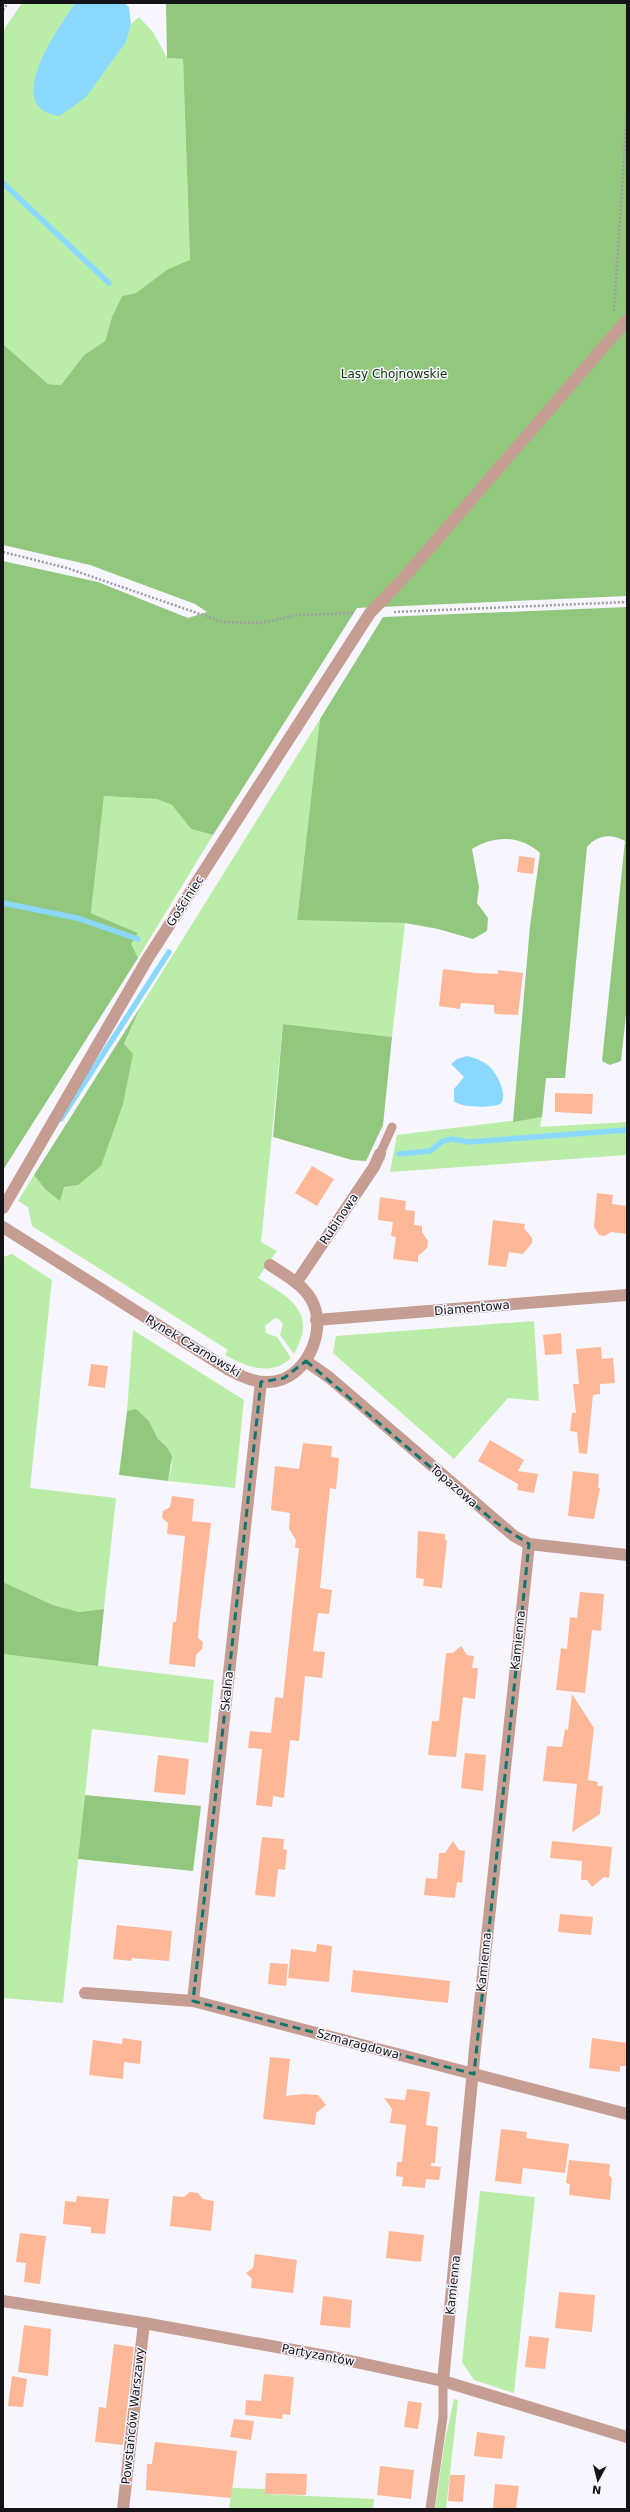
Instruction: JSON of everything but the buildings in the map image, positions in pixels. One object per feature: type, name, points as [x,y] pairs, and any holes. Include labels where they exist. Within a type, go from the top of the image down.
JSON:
[{"type":"street","name":"Gościniec","points":[[3,1208],[148,958],[370,613],[401,581],[627,320]]},
{"type":"street","name":"Rubinowa","points":[[296,1283],[374,1167],[380,1154]]},
{"type":"street","name":"Rynek Czarnowski","points":[[3,1227],[229,1370],[261,1382],[271,1382],[284,1378],[306,1361],[315,1343],[316,1320],[313,1302],[296,1283],[270,1265]]},
{"type":"street","name":"Diamentowa","points":[[316,1320],[627,1296]]},
{"type":"street","name":"Topazowa","points":[[306,1361],[330,1378],[495,1522],[528,1544],[627,1554]]},
{"type":"street","name":"Skalna","points":[[193,2001],[261,1382]]},
{"type":"street","name":"Kamienna","points":[[443,2381],[528,1544]]},
{"type":"street","name":"Szmaragdowa","points":[[85,1992],[193,2001],[627,2114]]},
{"type":"street","name":"Partyzantów","points":[[3,2302],[144,2323],[337,2358],[443,2381],[627,2437]]},
{"type":"street","name":"Powstańców Warszawy","points":[[123,2509],[144,2323]]},
{"type":"lane","points":[[380,1154],[392,1127]]},
{"type":"lane","points":[[430,2509],[443,2417],[443,2381]]},
{"type":"path","points":[[3,10],[8,3]]},
{"type":"path","points":[[612,337],[627,112]]},
{"type":"path","points":[[3,552],[68,568],[223,622],[260,623],[299,615],[627,602]]},
{"type":"highlighted area","points":[[306,1361],[495,1522],[529,1544],[474,2074],[193,2001],[261,1382],[284,1378]]},
{"type":"green space","points":[[22,3],[75,3],[52,39],[126,42],[131,24],[139,17],[153,32],[167,58],[183,59],[190,261],[168,269],[136,293],[122,296],[112,317],[105,341],[84,355],[61,385],[48,384],[3,344],[3,31]]},
{"type":"green space","name":"Lasy Chojnowskie","points":[[166,3],[627,3],[627,596],[357,608],[213,835],[191,829],[172,805],[157,799],[104,796],[91,913],[138,933],[131,944],[138,958],[3,1170],[3,561],[98,582],[188,618],[207,612],[195,604],[90,565],[3,545],[3,344],[48,384],[61,385],[84,355],[105,341],[112,317],[122,296],[136,293],[168,269],[190,260],[183,59],[167,58]]},
{"type":"green space","points":[[627,607],[627,1005],[621,1061],[610,1065],[602,1061],[625,841],[620,838],[604,836],[595,840],[587,847],[565,1078],[546,1078],[542,1117],[513,1122],[530,926],[540,853],[524,843],[507,839],[489,841],[472,849],[479,887],[477,903],[488,918],[487,931],[473,939],[438,929],[405,923],[297,920],[320,719],[383,617]]},
{"type":"green space","points":[[320,719],[297,919],[405,923],[392,1037],[283,1024],[261,1242],[277,1251],[258,1278],[290,1300],[302,1317],[303,1327],[301,1339],[294,1354],[280,1335],[283,1324],[279,1319],[275,1318],[265,1326],[266,1333],[277,1337],[291,1358],[283,1364],[267,1369],[250,1366],[225,1355],[228,1350],[32,1226],[28,1207],[18,1201],[34,1175],[45,1189],[78,1185],[124,1045],[141,1006]]},
{"type":"green space","points":[[104,796],[157,799],[172,805],[191,829],[213,835],[138,958],[130,944],[138,933],[91,913]]},
{"type":"green space","points":[[141,1006],[124,1044],[133,1054],[123,1104],[101,1166],[78,1185],[64,1187],[60,1201],[45,1189],[34,1175]]},
{"type":"green space","points":[[283,1024],[392,1037],[383,1125],[366,1161],[352,1160],[273,1137]]},
{"type":"green space","points":[[542,1117],[540,1127],[627,1122],[627,1155],[390,1172],[397,1135]]},
{"type":"green space","points":[[12,1254],[52,1280],[30,1488],[116,1498],[104,1609],[79,1612],[53,1605],[3,1582],[3,1257]]},
{"type":"green space","points":[[534,1321],[539,1401],[508,1398],[454,1459],[333,1353],[336,1336]]},
{"type":"green space","points":[[133,1330],[244,1400],[235,1488],[168,1481],[172,1465],[166,1446],[158,1439],[149,1421],[136,1410],[127,1411]]},
{"type":"green space","points":[[136,1409],[149,1421],[158,1439],[166,1446],[172,1456],[168,1481],[119,1475],[127,1411]]},
{"type":"green space","points":[[3,1582],[53,1605],[79,1612],[104,1609],[98,1666],[3,1654]]},
{"type":"green space","points":[[3,1654],[214,1680],[208,1743],[92,1729],[63,2003],[3,1998]]},
{"type":"green space","points":[[85,1795],[201,1806],[193,1871],[78,1859]]},
{"type":"green space","points":[[480,2191],[535,2197],[514,2393],[474,2380],[462,2362]]},
{"type":"green space","points":[[454,2399],[458,2400],[446,2509],[435,2509],[445,2440]]},
{"type":"green space","points":[[232,2488],[265,2489],[265,2494],[374,2499],[373,2509],[229,2509]]},
{"type":"water","points":[[75,3],[124,3],[129,7],[131,24],[126,42],[86,97],[60,116],[43,110],[35,99],[34,84],[47,48]]},
{"type":"water","points":[[467,1056],[482,1061],[493,1070],[503,1091],[500,1104],[476,1107],[463,1105],[454,1101],[454,1089],[464,1077],[451,1064],[457,1059]]},
{"type":"waterway","points":[[3,183],[109,283]]},
{"type":"waterway","points":[[3,903],[77,918],[138,939]]},
{"type":"waterway","points":[[61,1119],[169,952]]},
{"type":"waterway","points":[[399,1154],[430,1151],[443,1141],[452,1139],[469,1142],[627,1130]]}]
